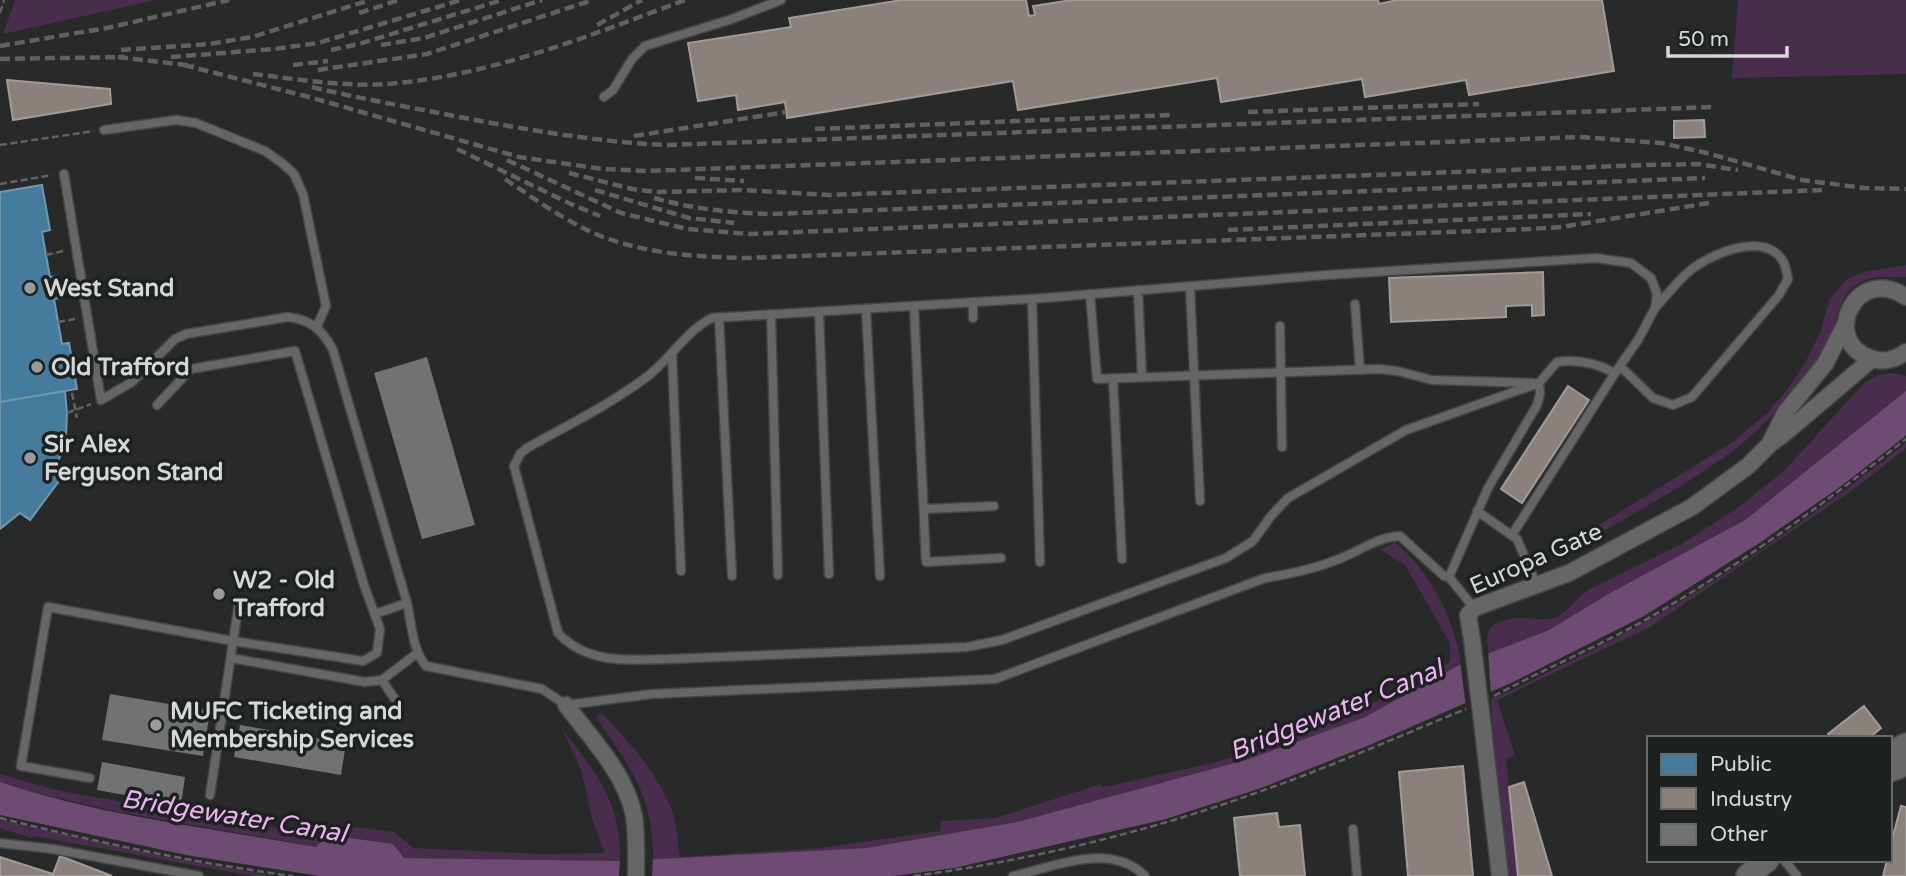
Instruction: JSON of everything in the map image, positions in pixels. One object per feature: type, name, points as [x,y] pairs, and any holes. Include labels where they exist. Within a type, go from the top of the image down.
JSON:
[{"type":"street","name":"Europa Gate","points":[[1770,444],[1785,412],[1825,364],[1846,325],[1847,313],[1853,302],[1873,289],[1885,288],[1906,297]]},
{"type":"street","points":[[1846,325],[1848,337],[1854,347],[1872,359],[1894,359],[1905,354]]},
{"type":"street","name":"Europa Gate","points":[[1500,876],[1468,615],[1474,608],[1569,573],[1692,507],[1748,466],[1770,444],[1872,359]]},
{"type":"street","points":[[566,705],[622,784],[633,813],[636,876]]},
{"type":"street","points":[[1748,876],[1765,862]]},
{"type":"lane","points":[[604,97],[613,90],[632,59],[645,46],[732,19],[781,0]]},
{"type":"lane","points":[[104,130],[176,120],[196,123],[265,151],[294,174],[303,194],[326,306],[317,326]]},
{"type":"lane","points":[[64,174],[101,400],[132,382],[174,339],[186,334],[288,317],[303,319],[317,326],[326,336],[333,350],[407,603],[416,654],[426,666],[542,689],[566,705],[652,694],[995,679],[1265,578],[1304,571],[1340,559],[1385,537],[1400,536],[1444,576],[1449,577],[1474,608]]},
{"type":"lane","points":[[1512,535],[1617,369],[1638,340],[1655,308],[1690,270],[1712,255],[1738,247],[1760,247],[1773,253],[1784,263],[1788,279],[1779,295],[1692,397],[1672,405],[1653,397],[1617,369],[1569,360],[1557,362],[1539,383],[1406,430],[1288,498],[1253,541],[1226,558],[983,645],[927,650],[623,660],[590,655],[578,650],[558,633],[514,466],[520,454],[527,448],[613,400],[646,377],[702,323],[719,317],[1032,299],[1326,275],[1596,258],[1631,263],[1651,278],[1657,294],[1655,308]]},
{"type":"lane","points":[[1190,287],[1200,501]]},
{"type":"lane","points":[[1138,290],[1142,377]]},
{"type":"lane","points":[[1090,294],[1097,379],[1360,370],[1397,371],[1432,380],[1539,383]]},
{"type":"lane","points":[[1032,299],[1040,562]]},
{"type":"lane","points":[[973,302],[973,318]]},
{"type":"lane","points":[[1355,304],[1360,370]]},
{"type":"lane","points":[[914,306],[926,562],[1001,558]]},
{"type":"lane","points":[[866,309],[880,576]]},
{"type":"lane","points":[[818,312],[829,574]]},
{"type":"lane","points":[[771,314],[778,575]]},
{"type":"lane","points":[[719,317],[732,576]]},
{"type":"lane","points":[[1280,326],[1282,447]]},
{"type":"lane","points":[[90,778],[21,766],[48,607],[233,641],[363,661],[377,653],[380,629],[364,585],[295,351],[191,369],[157,405]]},
{"type":"lane","points":[[672,354],[681,571]]},
{"type":"lane","points":[[1113,378],[1122,559]]},
{"type":"lane","points":[[1449,577],[1488,488],[1537,405],[1539,383]]},
{"type":"lane","points":[[923,509],[994,506]]},
{"type":"lane","points":[[1477,511],[1512,535],[1521,546],[1537,586]]},
{"type":"lane","points":[[210,795],[239,602]]},
{"type":"lane","points":[[375,614],[407,603]]},
{"type":"lane","points":[[231,658],[365,682],[382,680],[416,654]]},
{"type":"lane","points":[[382,680],[398,704]]},
{"type":"lane","points":[[1353,829],[1357,876]]},
{"type":"lane","points":[[0,843],[53,849],[199,876]]},
{"type":"lane","points":[[1013,876],[1097,857],[1126,862],[1145,876]]},
{"type":"lane","points":[[1786,862],[1797,876]]},
{"type":"path","points":[[0,13],[4,0]]},
{"type":"path","points":[[0,145],[104,130]]},
{"type":"path","points":[[0,184],[64,174]]},
{"type":"path","points":[[46,255],[76,248]]},
{"type":"path","points":[[58,322],[87,316]]},
{"type":"path","points":[[72,393],[78,418]]},
{"type":"path","points":[[68,414],[101,400]]},
{"type":"path","points":[[1491,697],[1627,629],[1672,603],[1846,486],[1906,439]]},
{"type":"path","points":[[914,876],[1062,848],[1167,822],[1290,781],[1466,709]]},
{"type":"path","points":[[0,818],[122,846],[293,876]]},
{"type":"shaded area","points":[[15,0],[156,0],[3,34]]},
{"type":"shaded area","points":[[1738,0],[1906,0],[1906,74],[1732,78]]},
{"type":"shaded area","points":[[1906,265],[1906,277],[1874,278],[1860,282],[1848,292],[1841,304],[1828,343],[1816,364],[1776,411],[1739,446],[1691,479],[1574,548],[1565,546],[1733,442],[1766,414],[1787,390],[1805,363],[1821,331],[1829,300],[1846,280],[1863,272]]},
{"type":"shaded area","points":[[1891,373],[1906,376],[1906,391],[1745,520],[1610,593],[1549,630],[1488,654],[1487,636],[1491,626],[1515,618],[1556,617],[1590,589],[1680,545],[1736,509],[1784,471],[1865,382],[1878,375]]},
{"type":"shaded area","points":[[1906,391],[1906,435],[1844,484],[1758,544],[1644,616],[1511,683],[1372,744],[1261,788],[1166,819],[954,868],[893,876],[320,876],[186,855],[0,815],[0,782],[77,804],[316,847],[328,835],[393,844],[404,858],[620,861],[866,848],[1017,822],[1249,759],[1365,717],[1461,664],[1549,630],[1610,593],[1745,520]]},
{"type":"shaded area","points":[[1906,443],[1906,448],[1850,492],[1650,627],[1497,700],[1515,755],[1506,759],[1518,876],[1507,876],[1489,718],[1492,717],[1491,699],[1604,644],[1695,593],[1824,506]]},
{"type":"shaded area","points":[[1395,542],[1419,567],[1439,597],[1453,630],[1461,664],[1365,717],[1249,759],[1017,822],[866,848],[653,860],[649,817],[638,783],[596,717],[602,713],[658,781],[673,814],[680,857],[819,848],[940,831],[941,821],[996,818],[1101,784],[1102,787],[1109,786],[1221,761],[1368,706],[1450,662],[1450,643],[1405,565],[1381,550]]},
{"type":"shaded area","points":[[562,729],[586,760],[604,790],[617,822],[620,861],[404,858],[393,844],[317,847],[114,811],[0,782],[0,774],[60,791],[318,835],[321,823],[394,832],[413,848],[542,854],[605,853],[593,822],[581,770]]},
{"type":"shaded area","points":[[0,820],[162,856],[274,876],[253,876],[34,836],[31,838],[0,828]]},
{"type":"pier","points":[[1488,650],[1491,696],[1466,707],[1460,661]]},
{"type":"pier","points":[[653,856],[652,876],[619,876],[620,858]]},
{"type":"building: Public","name":"Old Trafford","points":[[42,185],[50,230],[42,232],[50,277],[57,276],[61,298],[54,299],[62,344],[69,343],[77,389],[0,402],[0,192]]},
{"type":"building: Public","name":"Sir Alex Ferguson Stand","points":[[65,391],[66,436],[58,462],[68,469],[30,520],[20,513],[0,529],[0,402]]},
{"type":"building: Industry","points":[[902,0],[1026,0],[1029,16],[1035,15],[1033,6],[1072,0],[1378,0],[1379,4],[1397,0],[1602,0],[1614,71],[1469,95],[1466,80],[1365,97],[1362,79],[1221,102],[1217,78],[1018,110],[1013,81],[787,118],[785,102],[738,110],[736,95],[698,101],[688,43],[791,27],[789,18]]},
{"type":"building: Industry","points":[[7,80],[110,89],[111,104],[13,120]]},
{"type":"building: Industry","points":[[1704,120],[1705,137],[1674,138],[1674,121]]},
{"type":"building: Industry","points":[[1543,272],[1544,315],[1532,316],[1532,305],[1506,306],[1506,317],[1391,322],[1389,278]]},
{"type":"building: Industry","points":[[1568,386],[1589,400],[1522,503],[1501,489]]},
{"type":"building: Industry","points":[[1864,706],[1881,728],[1871,736],[1828,734]]},
{"type":"building: Industry","points":[[1463,766],[1473,876],[1408,876],[1399,772]]},
{"type":"building: Industry","points":[[1524,782],[1552,876],[1518,876],[1509,787]]},
{"type":"building: Industry","points":[[1901,806],[1906,807],[1906,876],[1883,876],[1886,862],[1892,862],[1892,840]]},
{"type":"building: Industry","points":[[1277,813],[1279,827],[1300,825],[1305,876],[1240,876],[1234,818]]},
{"type":"building: Industry","points":[[60,856],[112,876],[0,876],[0,857],[53,874]]},
{"type":"building: Other","points":[[427,357],[475,525],[422,539],[374,373]]},
{"type":"building: Other","name":"MUFC Ticketing and Membership Services","points":[[110,694],[210,711],[203,756],[102,740]]},
{"type":"building: Other","points":[[240,725],[346,743],[341,775],[234,757]]},
{"type":"building: Other","points":[[102,762],[185,777],[181,805],[97,790]]},
{"type":"railway","points":[[0,46],[107,28],[229,0]]},
{"type":"railway","points":[[121,50],[209,44],[252,37],[370,0]]},
{"type":"railway","points":[[359,13],[399,0]]},
{"type":"railway","points":[[171,57],[318,43],[461,0]]},
{"type":"railway","points":[[331,50],[502,0]]},
{"type":"railway","points":[[381,45],[424,38],[542,0]]},
{"type":"railway","points":[[318,70],[427,54],[593,0]]},
{"type":"railway","points":[[597,25],[642,0]]},
{"type":"railway","points":[[253,74],[354,84],[426,80],[464,73],[539,52],[685,0]]},
{"type":"railway","points":[[118,57],[194,66]]},
{"type":"railway","points":[[0,59],[125,57]]},
{"type":"railway","points":[[293,65],[328,61]]},
{"type":"railway","points":[[184,65],[309,97],[519,157],[603,169],[647,171],[1581,137],[1661,143],[1802,180],[1864,188],[1906,189]]},
{"type":"railway","points":[[312,87],[537,131],[667,145],[1713,107]]},
{"type":"railway","points":[[1248,112],[1479,104]]},
{"type":"railway","points":[[634,136],[786,112]]},
{"type":"railway","points":[[815,129],[1171,115]]},
{"type":"railway","points":[[457,149],[600,216]]},
{"type":"railway","points":[[507,160],[621,213],[687,229],[750,234],[1822,190]]},
{"type":"railway","points":[[569,173],[632,189],[656,192],[744,190],[829,195],[1646,165],[1698,164],[1738,170]]},
{"type":"railway","points":[[695,178],[744,181]]},
{"type":"railway","points":[[654,198],[713,210],[772,214],[1705,178]]},
{"type":"railway","points":[[505,179],[577,225],[620,243],[673,254],[746,258],[1530,229],[1561,227],[1709,203]]},
{"type":"railway","points":[[595,190],[689,218],[734,223]]},
{"type":"railway","points":[[1228,230],[1591,214]]},
{"type":"place","name":"West Stand","points":[[30,288]]},
{"type":"place","name":"Old Trafford","points":[[37,367]]},
{"type":"place","name":"Sir Alex Ferguson Stand","points":[[30,458]]},
{"type":"place","name":"W2 - Old Trafford","points":[[219,594]]},
{"type":"place","name":"MUFC Ticketing and Membership Services","points":[[156,725]]},
{"type":"water label","name":"Bridgewater Canal","points":[[1336,710]]},
{"type":"water label","name":"Bridgewater Canal","points":[[234,816]]}]
